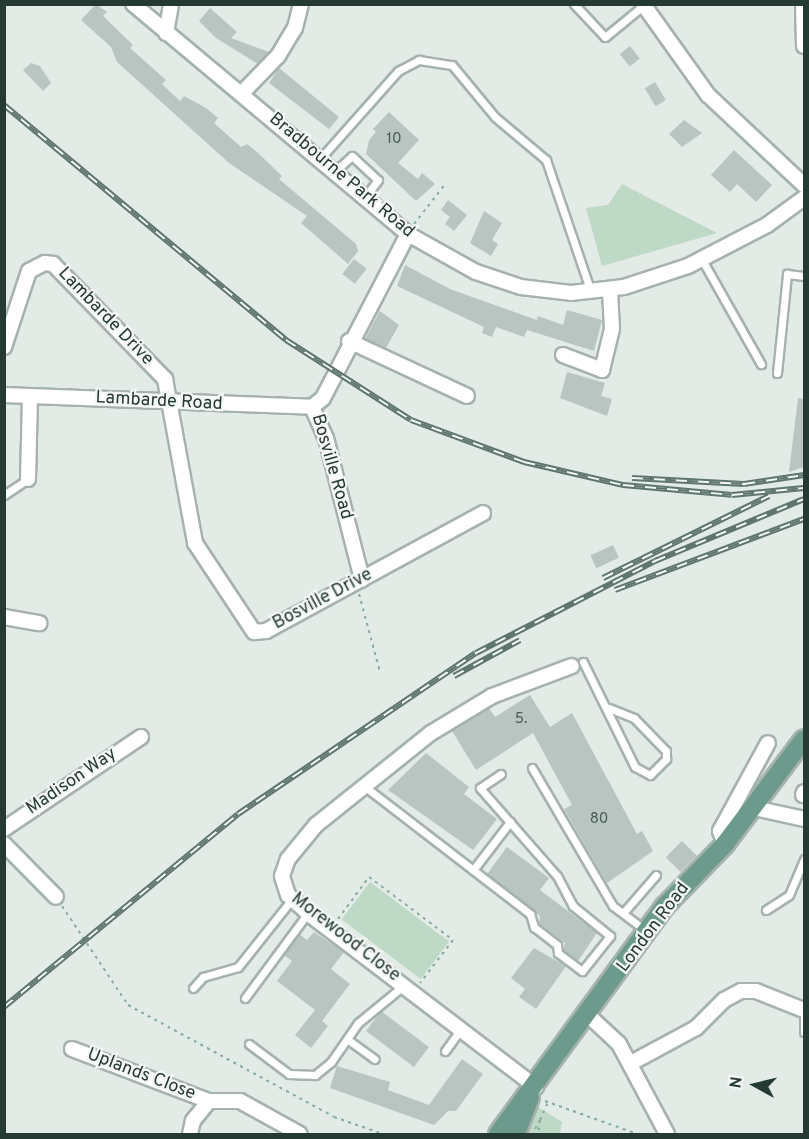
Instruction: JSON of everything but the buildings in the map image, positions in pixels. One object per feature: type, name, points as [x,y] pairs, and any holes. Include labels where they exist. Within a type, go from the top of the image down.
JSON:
[{"type":"main road","name":"London Road","points":[[498,1134],[534,1091],[647,932],[754,808],[804,739]]},
{"type":"main road","name":"London Road","points":[[516,1134],[534,1091]]},
{"type":"street","name":"Bradbourne Park Road","points":[[133,4],[408,234],[498,280],[546,292],[610,291],[701,258],[767,225],[804,184]]},
{"type":"street","points":[[166,33],[171,4]]},
{"type":"street","points":[[242,93],[278,56],[295,28],[301,4]]},
{"type":"street","points":[[803,4],[804,46]]},
{"type":"street","points":[[644,5],[708,95],[804,184]]},
{"type":"street","name":"Bosville Road","points":[[359,581],[326,438],[312,407],[322,398],[349,341],[408,234]]},
{"type":"street","name":"Lambarde Drive","points":[[4,347],[29,271],[45,262],[54,264],[165,379],[169,402]]},
{"type":"street","points":[[563,355],[602,370],[612,329],[610,291]]},
{"type":"street","points":[[349,341],[467,396]]},
{"type":"street","name":"Lambarde Road","points":[[4,395],[312,407]]},
{"type":"street","points":[[28,479],[30,397]]},
{"type":"street","name":"Bosville Drive","points":[[169,402],[195,543],[250,629],[266,631],[483,513]]},
{"type":"street","points":[[4,617],[39,623]]},
{"type":"street","name":"Morewood Close","points":[[534,1091],[410,988],[308,913],[292,899],[282,883],[288,859],[316,825],[431,733],[477,705],[578,664]]},
{"type":"street","name":"Madison Way","points":[[4,829],[141,737]]},
{"type":"street","points":[[724,844],[720,831],[768,743]]},
{"type":"street","points":[[754,808],[804,819]]},
{"type":"street","points":[[6,851],[56,897]]},
{"type":"street","points":[[631,1063],[696,1028],[724,1000],[741,992],[756,991],[804,1010]]},
{"type":"street","points":[[589,1016],[631,1063],[668,1134]]},
{"type":"street","name":"Uplands Close","points":[[72,1049],[209,1101],[240,1101],[300,1134]]},
{"type":"street","name":"Uplands Close","points":[[190,1134],[193,1121],[209,1101]]},
{"type":"lane","points":[[574,4],[605,37],[644,5]]},
{"type":"lane","points":[[320,160],[398,71],[419,60],[437,60],[452,65],[495,117],[546,160],[557,183],[591,292]]},
{"type":"lane","points":[[333,172],[352,156],[378,180],[364,198]]},
{"type":"lane","points":[[701,258],[762,364]]},
{"type":"lane","points":[[777,373],[787,274],[804,276]]},
{"type":"lane","points":[[4,495],[28,479]]},
{"type":"lane","points":[[578,664],[609,708],[635,767],[650,775],[666,759],[666,751],[634,718],[609,708]]},
{"type":"lane","points":[[532,768],[613,906],[647,932]]},
{"type":"lane","points":[[364,786],[530,914],[534,927],[557,945],[558,953],[582,971],[610,936],[573,906],[557,876],[480,788],[501,774]]},
{"type":"lane","points":[[473,870],[510,822]]},
{"type":"lane","points":[[766,910],[789,895],[804,859]]},
{"type":"lane","points":[[623,914],[656,875]]},
{"type":"lane","points":[[193,988],[203,977],[238,967],[292,899]]},
{"type":"lane","points":[[245,998],[308,913]]},
{"type":"lane","points":[[249,1044],[298,1078],[315,1076],[367,1014],[410,988]]},
{"type":"lane","points":[[804,1010],[804,1032]]},
{"type":"lane","points":[[445,1051],[461,1029]]},
{"type":"lane","points":[[347,1039],[375,1059]]},
{"type":"path","points":[[408,234],[446,183]]},
{"type":"path","points":[[359,581],[381,672]]},
{"type":"path","points":[[331,928],[369,877],[453,940],[410,988]]},
{"type":"path","points":[[56,897],[128,1005],[334,1117],[383,1134]]},
{"type":"path","points":[[534,1091],[548,1102],[637,1134]]},
{"type":"path","points":[[532,1134],[548,1102]]},
{"type":"path","points":[[538,1134],[540,1120]]},
{"type":"green space","points":[[622,184],[717,233],[602,266],[586,208],[608,205]]},
{"type":"green space","points":[[370,882],[449,942],[421,979],[342,920]]},
{"type":"green space","points":[[538,1107],[562,1122],[560,1134],[524,1134]]},
{"type":"railway","points":[[4,105],[286,340],[411,420],[524,462],[623,485],[732,495],[804,488]]},
{"type":"railway","points":[[632,478],[744,484],[804,475]]},
{"type":"railway","points":[[603,578],[769,496]]},
{"type":"railway","points":[[4,1007],[238,814],[476,653],[655,561],[804,499]]},
{"type":"railway","points":[[615,590],[804,519]]},
{"type":"railway","points":[[454,676],[520,640]]}]
